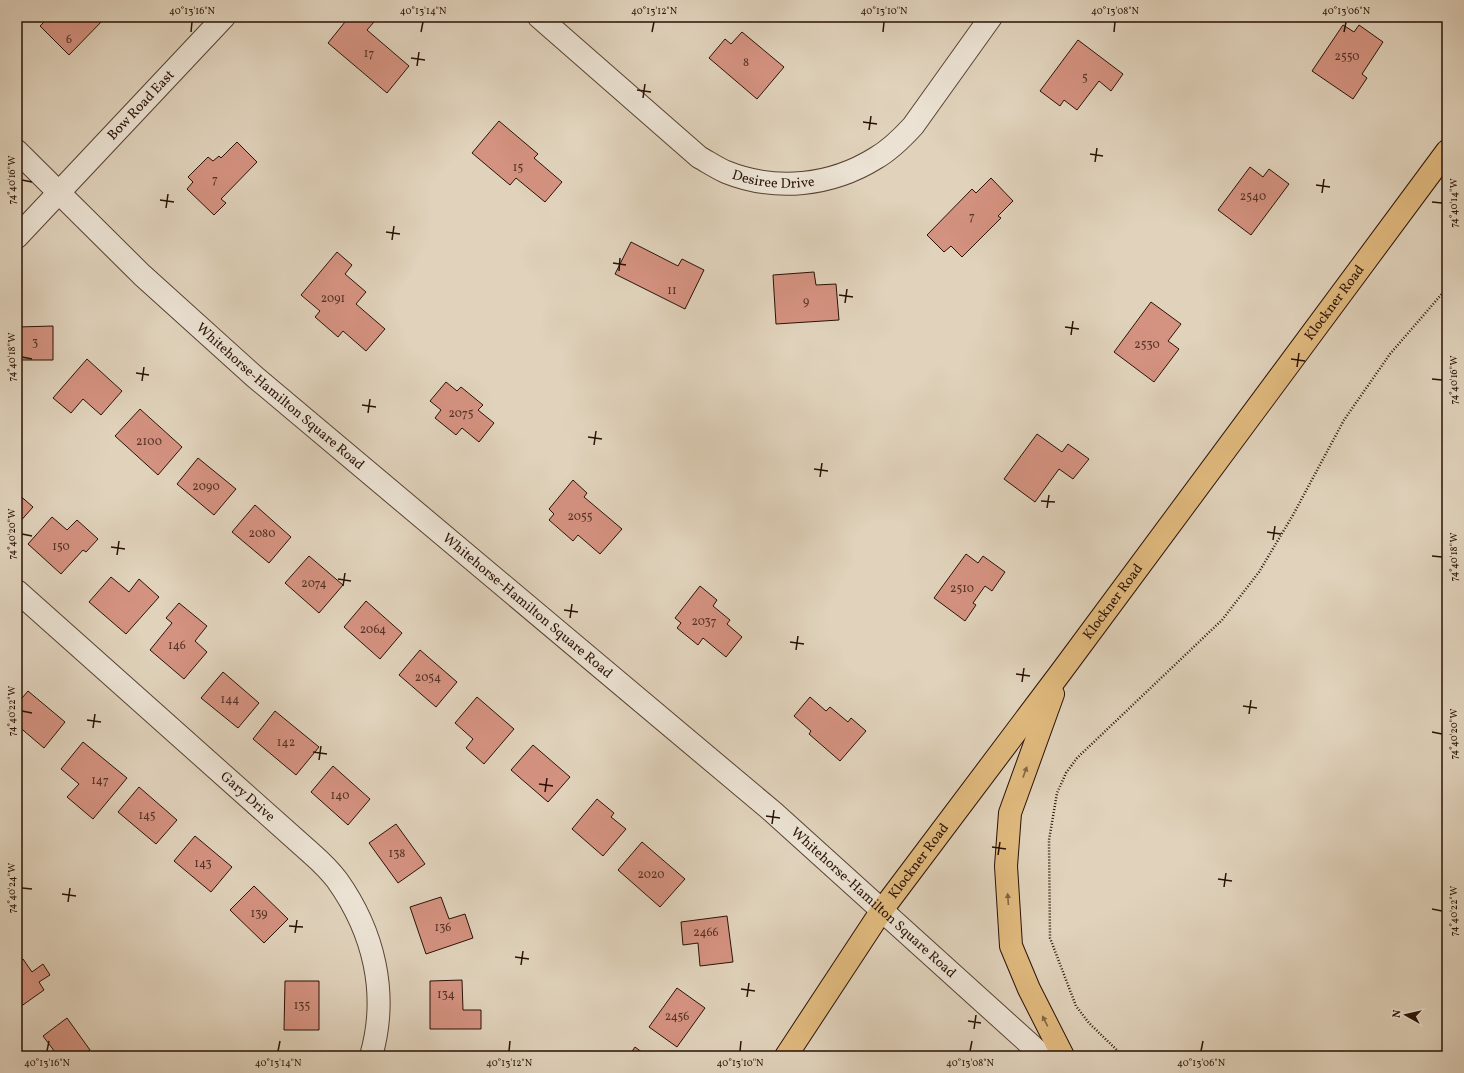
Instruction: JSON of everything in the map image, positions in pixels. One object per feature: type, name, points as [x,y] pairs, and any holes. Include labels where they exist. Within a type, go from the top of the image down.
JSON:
[{"type":"main road","name":"Klockner Road","points":[[786,1056],[882,910],[1061,672],[1447,151]]},
{"type":"main road","points":[[1061,672],[1010,813],[1006,866],[1011,946],[1029,989],[1063,1056]]},
{"type":"street","name":"Bow Road East","points":[[17,237],[224,17]]},
{"type":"street","name":"Desiree Drive","points":[[539,17],[699,157],[726,171],[755,181],[788,185],[821,181],[853,171],[878,158],[913,126],[991,17]]},
{"type":"street","name":"Whitehorse-Hamilton Square Road","points":[[17,151],[142,275],[255,377],[773,812],[1043,1056]]},
{"type":"street","name":"Gary Drive","points":[[17,591],[312,854],[336,879],[355,908],[369,940],[377,974],[379,1008],[375,1042],[371,1056]]},
{"type":"path","points":[[1124,1056],[1089,1023],[1076,1006],[1050,938],[1049,840],[1057,793],[1066,773],[1083,753],[1222,620],[1259,572],[1293,515],[1344,420],[1390,354],[1447,288]]},
{"type":"building","points":[[49,17],[106,17],[69,55],[40,26]]},
{"type":"building","points":[[349,17],[367,17],[374,22],[367,30],[409,66],[387,93],[328,43]]},
{"type":"building","points":[[1343,25],[1354,32],[1359,25],[1383,42],[1362,74],[1367,78],[1353,99],[1312,71]]},
{"type":"building","points":[[742,32],[784,67],[757,99],[709,58],[725,39],[731,44]]},
{"type":"building","points":[[1078,40],[1123,74],[1111,91],[1099,81],[1077,110],[1064,100],[1060,106],[1040,91]]},
{"type":"building","points":[[499,121],[538,154],[534,158],[562,182],[545,202],[516,178],[510,185],[472,153]]},
{"type":"building","points":[[237,142],[257,162],[221,199],[226,203],[214,215],[187,189],[193,182],[188,177],[208,157],[213,161],[219,156],[221,158]]},
{"type":"building","points":[[1250,167],[1263,177],[1269,169],[1289,184],[1251,235],[1218,210]]},
{"type":"building","points":[[991,178],[1013,201],[998,216],[1001,218],[962,257],[951,246],[944,252],[927,235],[972,189],[976,193]]},
{"type":"building","points":[[631,242],[678,266],[682,259],[704,270],[685,309],[615,274]]},
{"type":"building","points":[[337,252],[352,265],[345,274],[366,292],[356,304],[385,329],[366,351],[343,331],[338,337],[315,317],[320,311],[301,295]]},
{"type":"building","points":[[814,272],[816,285],[836,284],[839,320],[776,324],[773,275]]},
{"type":"building","points":[[1151,302],[1181,324],[1168,341],[1179,349],[1154,382],[1114,352]]},
{"type":"building","points":[[53,326],[53,360],[17,360],[17,327]]},
{"type":"building","points":[[87,359],[122,391],[101,415],[83,399],[71,413],[53,398]]},
{"type":"building","points":[[446,382],[457,391],[461,387],[483,405],[478,410],[494,423],[479,442],[462,428],[456,435],[435,418],[441,410],[430,401]]},
{"type":"building","points":[[140,409],[182,447],[158,475],[115,436]]},
{"type":"building","points":[[1037,434],[1062,452],[1068,444],[1089,459],[1073,479],[1059,469],[1035,502],[1004,479]]},
{"type":"building","points":[[198,458],[236,489],[214,515],[177,484]]},
{"type":"building","points":[[573,480],[587,493],[584,497],[622,529],[600,554],[578,535],[573,541],[549,520],[554,514],[549,509]]},
{"type":"building","points":[[17,493],[33,507],[17,525]]},
{"type":"building","points":[[255,505],[291,537],[269,563],[232,532]]},
{"type":"building","points":[[52,517],[67,530],[77,520],[98,539],[86,552],[83,550],[61,574],[28,544]]},
{"type":"building","points":[[966,554],[978,563],[983,556],[1005,572],[992,591],[985,586],[973,603],[976,605],[965,621],[934,598]]},
{"type":"building","points":[[309,556],[343,585],[319,613],[285,583]]},
{"type":"building","points":[[111,577],[129,592],[139,579],[159,597],[126,634],[89,602]]},
{"type":"building","points":[[700,586],[717,600],[713,606],[730,620],[727,624],[742,637],[726,657],[703,638],[698,645],[677,628],[681,623],[675,618]]},
{"type":"building","points":[[366,601],[402,633],[380,659],[344,627]]},
{"type":"building","points":[[179,603],[207,626],[195,641],[207,652],[184,679],[150,650],[172,623],[166,618]]},
{"type":"building","points":[[420,650],[457,682],[436,707],[399,675]]},
{"type":"building","points":[[223,672],[259,703],[238,728],[201,698]]},
{"type":"building","points":[[28,691],[65,722],[44,748],[17,725],[17,704]]},
{"type":"building","points":[[477,697],[514,729],[484,764],[466,748],[473,739],[455,723]]},
{"type":"building","points":[[810,697],[826,711],[830,707],[848,722],[851,718],[866,731],[840,761],[809,734],[811,731],[794,716]]},
{"type":"building","points":[[275,711],[319,747],[296,775],[253,739]]},
{"type":"building","points":[[83,742],[127,778],[93,819],[67,797],[79,784],[61,769]]},
{"type":"building","points":[[533,745],[570,777],[548,802],[511,770]]},
{"type":"building","points":[[333,766],[370,799],[348,825],[311,792]]},
{"type":"building","points":[[139,787],[177,820],[156,844],[118,812]]},
{"type":"building","points":[[597,799],[614,813],[611,817],[626,829],[603,856],[572,829]]},
{"type":"building","points":[[396,824],[425,864],[398,883],[369,843]]},
{"type":"building","points":[[195,836],[232,867],[211,892],[174,861]]},
{"type":"building","points":[[642,842],[685,879],[660,907],[618,870]]},
{"type":"building","points":[[254,886],[288,919],[264,943],[230,910]]},
{"type":"building","points":[[441,897],[449,919],[465,914],[473,938],[426,954],[410,907]]},
{"type":"building","points":[[727,916],[733,962],[700,966],[698,943],[683,945],[681,922]]},
{"type":"building","points":[[23,959],[32,972],[43,964],[50,975],[39,982],[44,990],[20,1007],[17,1004],[17,964]]},
{"type":"building","points":[[462,980],[463,1010],[481,1010],[481,1029],[430,1029],[430,981]]},
{"type":"building","points":[[285,981],[319,981],[319,1030],[284,1030]]},
{"type":"building","points":[[677,988],[705,1008],[677,1047],[649,1027]]},
{"type":"building","points":[[67,1018],[90,1050],[81,1056],[58,1056],[43,1036]]},
{"type":"building","points":[[635,1047],[647,1056],[629,1056]]}]
